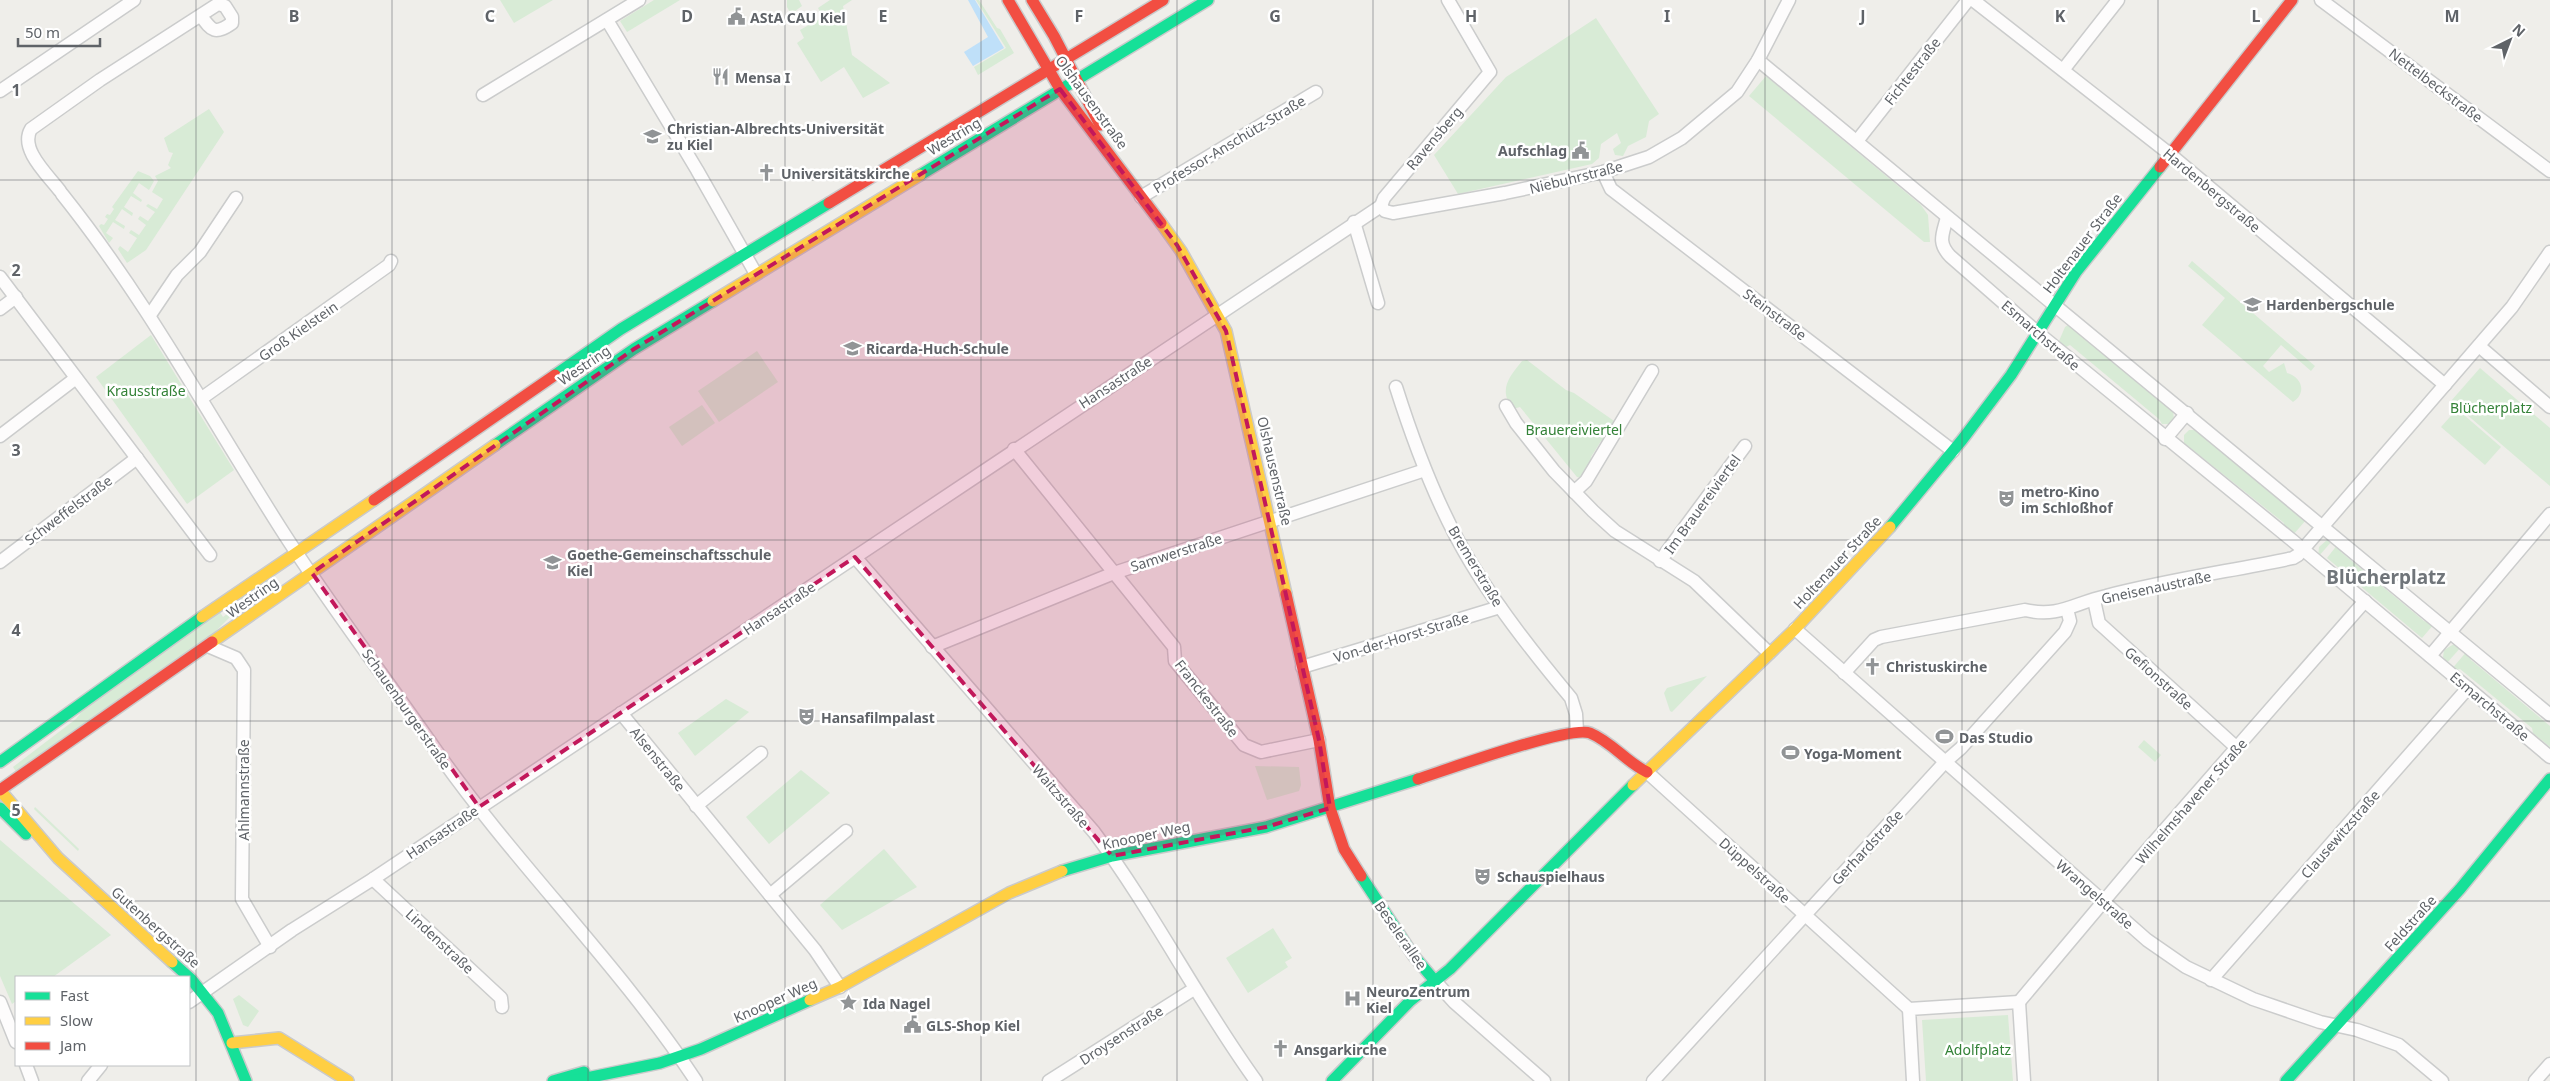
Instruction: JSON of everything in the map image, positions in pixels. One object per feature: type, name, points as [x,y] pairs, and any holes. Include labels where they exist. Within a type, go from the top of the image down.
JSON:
[{"type":"main road","name":"Olshausenstraße","points":[[1008,0],[1060,89],[1122,169],[1181,251],[1226,331],[1234,358],[1319,740],[1330,808]]},
{"type":"main road","name":"Olshausenstraße","points":[[1032,0],[1122,169]]},
{"type":"main road","name":"Westring","points":[[0,762],[160,646],[298,553],[613,334],[1163,0]]},
{"type":"main road","name":"Westring","points":[[0,790],[634,349],[1208,0]]},
{"type":"main road","name":"Holtenauer Straße","points":[[1332,1081],[1410,1001],[1450,969],[1643,776],[1795,629],[1876,544],[1953,451],[2011,375],[2038,333],[2053,305],[2088,256],[2171,155],[2292,0]]},
{"type":"main road","name":"Düppelstraße","points":[[1588,734],[1607,743],[1643,776]]},
{"type":"main road","name":"Knooper Weg","points":[[572,1081],[677,1053],[717,1035],[732,1034],[840,987],[1009,893],[1047,876],[1112,856],[1266,827],[1527,744],[1588,734]]},
{"type":"main road","name":"Feldstraße","points":[[2286,1081],[2460,889],[2550,779]]},
{"type":"main road","name":"Gutenbergstraße","points":[[0,790],[58,858]]},
{"type":"main road","name":"Gutenbergstraße","points":[[0,808],[31,839],[58,858],[188,976]]},
{"type":"main road","name":"Beselerallee","points":[[1330,808],[1350,861],[1413,955],[1435,981]]},
{"type":"main road","name":"Gutenbergstraße","points":[[190,978],[218,1013],[232,1043],[246,1081]]},
{"type":"main road","points":[[232,1043],[280,1038],[348,1081]]},
{"type":"main road","name":"Knooper Weg","points":[[553,1081],[677,1053]]},
{"type":"street","points":[[0,91],[134,0]]},
{"type":"street","points":[[483,95],[639,0]]},
{"type":"street","name":"Ravensberg","points":[[1381,206],[1384,198],[1490,72],[1448,0]]},
{"type":"street","name":"Niebuhrstraße","points":[[1381,206],[1385,211],[1393,212],[1505,193],[1604,172],[1649,157],[1682,138],[1737,92],[1758,60],[1789,0]]},
{"type":"street","name":"Fichtestraße","points":[[1856,141],[1968,0]]},
{"type":"street","name":"Hardenbergstraße","points":[[1974,0],[2171,155],[2445,385]]},
{"type":"street","points":[[2063,70],[2118,0]]},
{"type":"street","name":"Nettelbeckstraße","points":[[2321,0],[2550,170]]},
{"type":"street","name":"Schauenburgerstraße","points":[[201,16],[35,125],[27,139],[30,150],[90,228],[150,315],[298,553],[468,796],[636,997],[696,1081]]},
{"type":"street","points":[[607,20],[756,274]]},
{"type":"street","points":[[1758,60],[2550,715]]},
{"type":"street","name":"Professor-Anschütz-Straße","points":[[1141,197],[1316,92]]},
{"type":"street","name":"Steinstraße","points":[[1604,172],[1611,189],[1953,451]]},
{"type":"street","points":[[150,315],[177,275],[200,252],[236,198]]},
{"type":"street","points":[[1378,303],[1354,222],[1381,206]]},
{"type":"street","name":"Esmarchstraße","points":[[1947,218],[1942,237],[1944,250],[2038,333],[2303,550],[2550,757]]},
{"type":"street","name":"Hansastraße","points":[[190,1001],[1354,222]]},
{"type":"street","points":[[2303,550],[2524,292],[2550,252]]},
{"type":"street","name":"Groß Kielstein","points":[[202,398],[360,287],[390,265],[391,261]]},
{"type":"street","points":[[0,277],[210,555]]},
{"type":"street","points":[[0,309],[16,297]]},
{"type":"street","points":[[2479,346],[2550,408]]},
{"type":"street","points":[[1574,492],[1586,481],[1652,372]]},
{"type":"street","points":[[0,436],[76,378]]},
{"type":"street","name":"Bremerstraße","points":[[1396,388],[1425,470],[1470,561],[1500,607],[1571,698],[1576,714],[1588,734]]},
{"type":"street","name":"Im Brauereiviertel","points":[[1506,406],[1516,423],[1574,492],[1615,531],[1701,587],[1769,653]]},
{"type":"street","points":[[2166,439],[2187,413]]},
{"type":"street","name":"Im Brauereiviertel","points":[[1660,561],[1745,446]]},
{"type":"street","name":"Franckestraße","points":[[1014,449],[1174,646],[1176,661],[1244,745],[1261,752],[1319,740]]},
{"type":"street","name":"Schweffelstraße","points":[[2,557],[137,458]]},
{"type":"street","name":"Samwerstraße","points":[[932,647],[1114,572],[1425,470]]},
{"type":"street","points":[[2430,656],[2550,514]]},
{"type":"street","name":"Gneisenaustraße","points":[[1844,673],[1874,640],[1881,637],[2025,610],[2043,614],[2067,609],[2110,595],[2293,558],[2303,550]]},
{"type":"street","name":"Waitzstraße","points":[[855,557],[1112,856],[1194,990],[1256,1081]]},
{"type":"street","name":"Gefionstraße","points":[[2094,600],[2098,623],[2237,748]]},
{"type":"street","name":"Wilhelmshavener Straße","points":[[2019,1002],[2103,902],[2365,602]]},
{"type":"street","name":"Von-der-Horst-Straße","points":[[1302,667],[1500,607]]},
{"type":"street","name":"Gerhardstraße","points":[[1653,1081],[1945,762],[1967,742],[2065,632],[2070,621],[2067,609]]},
{"type":"street","name":"Wrangelstraße","points":[[1795,629],[2147,940],[2186,967],[2253,999],[2337,1026],[2357,1030],[2399,1045],[2442,1081]]},
{"type":"street","name":"Ahlmannstraße","points":[[208,646],[236,658],[244,670],[242,899],[270,947]]},
{"type":"street","name":"Clausewitzstraße","points":[[2211,980],[2468,688]]},
{"type":"street","name":"Alsenstraße","points":[[621,713],[815,950],[840,987]]},
{"type":"street","points":[[696,806],[761,753]]},
{"type":"street","name":"Düppelstraße","points":[[1643,776],[1804,915],[1908,1009]]},
{"type":"street","points":[[770,895],[846,831]]},
{"type":"street","name":"Lindenstraße","points":[[373,879],[501,998],[502,1007]]},
{"type":"street","name":"Beselerallee","points":[[1435,981],[1454,1002],[1544,1081]]},
{"type":"street","name":"Droysenstraße","points":[[1049,1081],[1194,990]]},
{"type":"street","points":[[0,1002],[15,1040]]},
{"type":"street","points":[[1913,1081],[1908,1009],[2019,1002],[2024,1081]]},
{"type":"street","points":[[2535,1081],[2550,1064]]},
{"type":"street","points":[[26,1066],[32,1081]]},
{"type":"street","points":[[88,1081],[100,1066]]},
{"type":"highlighted area","points":[[1060,89],[1177,245],[1226,331],[1319,740],[1330,808],[1266,827],[1112,856],[855,557],[479,807],[312,573],[634,349]]},
{"type":"green space","points":[[500,0],[553,0],[514,23]]},
{"type":"green space","points":[[654,0],[680,0],[627,32],[620,21]]},
{"type":"green space","points":[[787,0],[799,0],[802,6],[791,14],[787,7]]},
{"type":"green space","points":[[830,0],[852,0],[843,6],[852,55],[890,83],[863,98],[844,67],[821,82],[797,43],[804,38],[800,30],[823,17],[818,8]]},
{"type":"green space","points":[[976,0],[979,0],[997,28],[1000,29],[1014,53],[978,75],[974,67],[1006,48]]},
{"type":"green space","points":[[1596,18],[1659,114],[1649,121],[1646,137],[1628,146],[1623,156],[1615,155],[1613,149],[1621,143],[1617,133],[1601,144],[1599,158],[1592,164],[1458,194],[1434,155],[1506,77]]},
{"type":"green space","points":[[1766,76],[1921,205],[1928,215],[1930,242],[1924,242],[1749,96]]},
{"type":"green space","points":[[209,109],[224,132],[146,250],[127,263],[118,249],[120,246],[128,252],[137,238],[129,233],[131,230],[139,235],[146,225],[138,219],[140,216],[148,221],[155,212],[146,206],[148,204],[157,209],[163,199],[152,192],[158,181],[155,176],[171,168],[168,165],[173,153],[169,152],[164,138]]},
{"type":"green space","points":[[138,171],[150,176],[154,181],[149,190],[139,183],[133,193],[142,200],[141,202],[131,196],[124,207],[133,213],[132,216],[122,209],[115,220],[125,226],[124,229],[113,222],[106,233],[113,238],[109,243],[99,226],[101,224],[104,225],[108,219],[105,217],[107,214],[110,215],[114,209],[112,207]]},
{"type":"green space","points":[[2192,261],[2315,366],[2311,371],[2281,345],[2263,366],[2269,372],[2284,363],[2287,373],[2296,378],[2301,386],[2300,394],[2293,402],[2202,325],[2225,298],[2188,266]]},
{"type":"green space","points":[[2068,325],[2173,411],[2174,419],[2170,424],[2162,424],[2159,419],[2070,345],[2066,347],[2059,341],[2065,327]]},
{"type":"green space","name":"Krausstraße","points":[[151,335],[234,470],[187,504],[96,377]]},
{"type":"green space","points":[[757,351],[778,382],[719,422],[698,391]]},
{"type":"green space","name":"Brauereiviertel","points":[[1527,360],[1566,390],[1574,393],[1617,423],[1604,443],[1601,441],[1591,457],[1594,461],[1581,478],[1577,477],[1520,407],[1513,409],[1506,396],[1509,378],[1522,361]]},
{"type":"green space","name":"Blücherplatz","points":[[2480,368],[2550,428],[2550,486],[2451,401]]},
{"type":"green space","points":[[702,405],[715,423],[682,446],[669,427]]},
{"type":"green space","points":[[2457,409],[2501,447],[2485,465],[2441,427]]},
{"type":"green space","points":[[2189,430],[2195,430],[2306,520],[2293,535],[2284,528],[2284,523],[2184,443],[2184,435]]},
{"type":"green space","points":[[2327,540],[2333,540],[2318,557],[2319,547]]},
{"type":"green space","points":[[2338,544],[2342,547],[2341,552],[2424,621],[2434,624],[2422,638],[2327,558]]},
{"type":"green space","points":[[270,579],[275,586],[268,590],[266,587],[263,589],[266,592],[237,612],[232,604],[237,607],[242,604],[239,599]]},
{"type":"green space","points":[[228,607],[233,614],[211,636],[17,773],[13,767],[76,719],[87,705],[220,612],[223,617],[227,614],[224,609]]},
{"type":"green space","points":[[2454,644],[2462,646],[2446,664],[2443,657],[2444,650]]},
{"type":"green space","points":[[2467,651],[2471,660],[2550,726],[2550,747],[2533,733],[2532,728],[2460,669],[2451,670]]},
{"type":"green space","points":[[1707,676],[1672,712],[1670,711],[1664,693],[1667,688]]},
{"type":"green space","points":[[726,699],[749,712],[695,756],[678,733]]},
{"type":"green space","points":[[2144,740],[2161,755],[2155,762],[2138,747]]},
{"type":"green space","points":[[1255,766],[1299,767],[1301,785],[1299,791],[1267,800]]},
{"type":"green space","points":[[801,770],[830,793],[769,844],[746,817]]},
{"type":"green space","points":[[35,807],[79,849],[78,851],[34,809]]},
{"type":"green space","points":[[0,840],[111,935],[54,976],[15,976],[15,1002],[12,1004],[0,976]]},
{"type":"green space","points":[[884,849],[917,887],[842,930],[820,905]]},
{"type":"green space","points":[[1273,928],[1292,958],[1285,962],[1288,967],[1248,993],[1226,958]]},
{"type":"green space","points":[[239,995],[259,1011],[248,1027],[243,1025],[233,999]]},
{"type":"green space","name":"Adolfplatz","points":[[2008,1015],[2013,1081],[1926,1081],[1922,1020]]},
{"type":"water","points":[[968,0],[975,0],[1004,48],[973,66],[964,52],[988,37]]},
{"type":"traffic: fast","points":[[920,175],[1208,0]]},
{"type":"traffic: fast","points":[[1890,527],[1962,440],[2011,375],[2076,272],[2160,167]]},
{"type":"traffic: fast","points":[[555,375],[621,329],[829,203]]},
{"type":"traffic: fast","points":[[495,445],[634,349],[713,301]]},
{"type":"traffic: fast","points":[[0,762],[202,617]]},
{"type":"traffic: fast","points":[[1062,871],[1112,856],[1266,827],[1418,779]]},
{"type":"traffic: fast","points":[[2286,1081],[2460,889],[2550,779]]},
{"type":"traffic: fast","points":[[1332,1081],[1410,1001],[1450,969],[1633,785]]},
{"type":"traffic: fast","points":[[0,808],[26,834]]},
{"type":"traffic: fast","points":[[1361,876],[1413,955],[1435,981]]},
{"type":"traffic: fast","points":[[172,962],[188,976]]},
{"type":"traffic: fast","points":[[190,978],[218,1013],[246,1081]]},
{"type":"traffic: fast","points":[[572,1081],[660,1063],[701,1049],[810,1000]]},
{"type":"traffic: fast","points":[[553,1081],[584,1072]]},
{"type":"traffic: slow","points":[[713,301],[920,175]]},
{"type":"traffic: slow","points":[[1161,223],[1181,251],[1226,331],[1286,594]]},
{"type":"traffic: slow","points":[[212,642],[495,445]]},
{"type":"traffic: slow","points":[[202,617],[374,500]]},
{"type":"traffic: slow","points":[[1633,785],[1795,629],[1890,527]]},
{"type":"traffic: slow","points":[[0,790],[58,858],[172,962]]},
{"type":"traffic: slow","points":[[810,1000],[840,987],[1009,893],[1062,871]]},
{"type":"traffic: slow","points":[[232,1043],[279,1038],[348,1081]]},
{"type":"traffic: jam","points":[[1008,0],[1060,89],[1161,223]]},
{"type":"traffic: jam","points":[[1032,0],[1054,36],[1100,125]]},
{"type":"traffic: jam","points":[[829,203],[1163,0]]},
{"type":"traffic: jam","points":[[2160,167],[2292,0]]},
{"type":"traffic: jam","points":[[374,500],[555,375]]},
{"type":"traffic: jam","points":[[1286,594],[1319,740],[1330,808],[1344,849],[1361,876]]},
{"type":"traffic: jam","points":[[0,790],[212,642]]},
{"type":"traffic: jam","points":[[1418,779],[1479,758],[1534,742],[1578,732],[1590,733],[1598,737],[1647,772]]},
{"type":"place","name":"AStA CAU Kiel","points":[[736,17]]},
{"type":"place","name":"Mensa I","points":[[721,77]]},
{"type":"place","name":"Christian-Albrechts-Universität zu Kiel","points":[[653,136]]},
{"type":"place","name":"Aufschlag","points":[[1581,150]]},
{"type":"place","name":"Universitätskirche","points":[[767,173]]},
{"type":"place","name":"Hardenbergschule","points":[[2252,304]]},
{"type":"place","name":"Ricarda-Huch-Schule","points":[[852,348]]},
{"type":"place","name":"metro-Kino im Schloßhof","points":[[2007,499]]},
{"type":"place","name":"Goethe-Gemeinschaftsschule Kiel","points":[[553,562]]},
{"type":"place","name":"Christuskirche","points":[[1872,666]]},
{"type":"place","name":"Hansafilmpalast","points":[[807,717]]},
{"type":"place","name":"Das Studio","points":[[1945,737]]},
{"type":"place","name":"Yoga-Moment","points":[[1790,753]]},
{"type":"place","name":"Schauspielhaus","points":[[1483,876]]},
{"type":"place","name":"NeuroZentrum Kiel","points":[[1352,999]]},
{"type":"place","name":"Ida Nagel","points":[[849,1003]]},
{"type":"place","name":"GLS-Shop Kiel","points":[[912,1025]]},
{"type":"place","name":"Ansgarkirche","points":[[1280,1049]]},
{"type":"district","name":"Blücherplatz","points":[[2386,577]]}]
